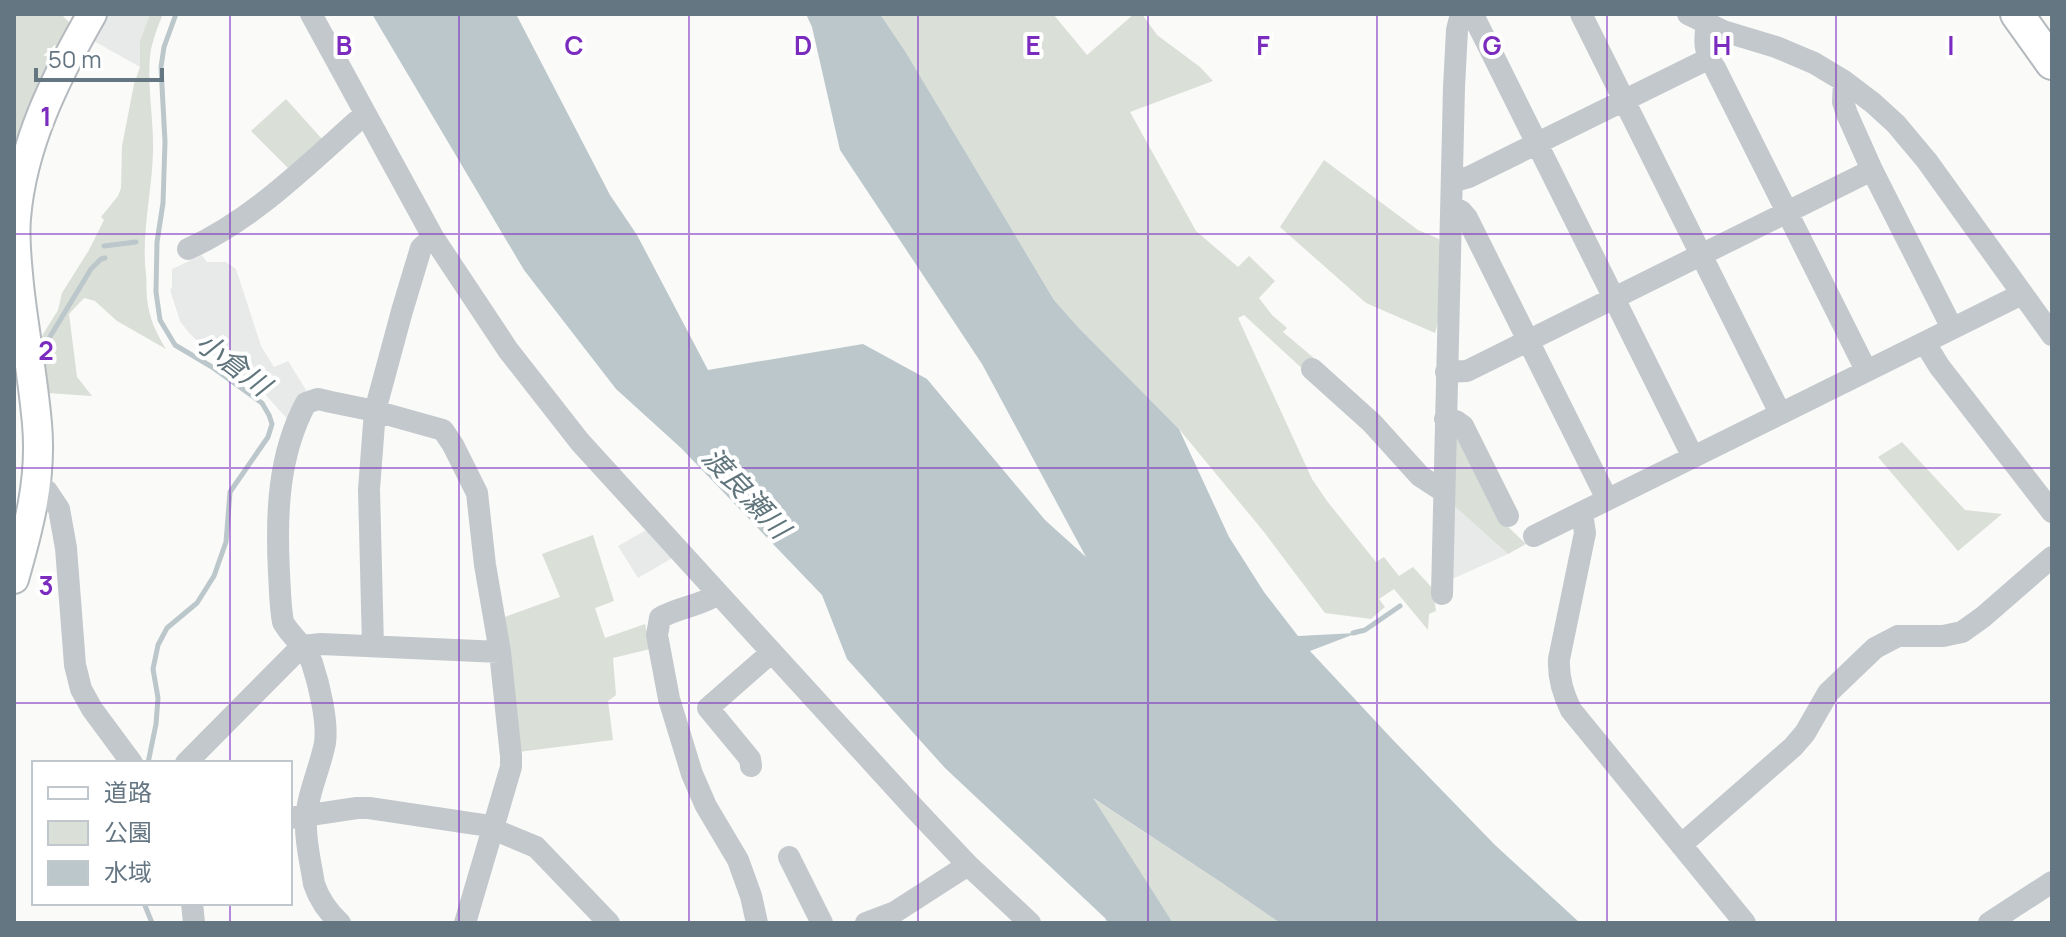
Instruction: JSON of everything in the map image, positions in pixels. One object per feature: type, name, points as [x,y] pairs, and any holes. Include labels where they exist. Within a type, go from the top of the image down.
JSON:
[{"type":"highway","points":[[2017,14],[2052,63]]},
{"type":"main road","points":[[14,579],[37,484],[37,423],[23,321],[15,220],[20,184],[32,139],[69,54],[92,14]]},
{"type":"street","points":[[311,14],[433,237],[508,350],[543,396],[580,442],[968,865],[1030,923]]},
{"type":"street","points":[[1442,594],[1455,72],[1461,14]]},
{"type":"street","points":[[1470,14],[1693,457]]},
{"type":"street","points":[[1581,14],[1780,413]]},
{"type":"street","points":[[1698,19],[1708,59],[1866,370]]},
{"type":"street","points":[[1698,19],[1723,31],[1796,55],[1844,81],[1873,103],[1896,124],[1927,161],[2052,335]]},
{"type":"street","points":[[1452,182],[1538,144],[1708,59]]},
{"type":"street","points":[[1844,81],[1844,107],[1872,170],[1952,328]]},
{"type":"street","points":[[188,249],[216,236],[253,210],[365,114]]},
{"type":"street","points":[[1446,372],[1467,371],[1872,170]]},
{"type":"street","points":[[1452,207],[1467,218],[1607,499]]},
{"type":"street","points":[[373,646],[369,489],[375,411],[421,248],[433,237]]},
{"type":"street","points":[[1534,536],[2022,294]]},
{"type":"street","points":[[1925,343],[1946,376],[2052,512]]},
{"type":"street","points":[[1312,369],[1372,423],[1425,481],[1443,491]]},
{"type":"street","points":[[340,923],[317,892],[306,832],[298,817],[325,741],[325,731],[311,661],[283,622],[278,558],[279,487],[295,424],[306,403],[318,399],[443,430],[477,493],[500,652],[511,762],[465,923]]},
{"type":"street","points":[[1445,419],[1463,426],[1508,516]]},
{"type":"street","points":[[37,484],[47,491],[59,509],[66,548],[75,665],[81,689],[131,761]]},
{"type":"street","points":[[1582,513],[1585,533],[1559,659],[1558,674],[1563,695],[1571,710],[1745,923]]},
{"type":"street","points":[[1681,845],[1793,747],[1805,733],[1828,693],[1875,648],[1898,636],[1943,636],[1962,632],[2052,557]]},
{"type":"street","points":[[718,594],[665,615],[658,623],[657,635],[669,699],[692,774],[706,806],[738,860],[757,923]]},
{"type":"street","points":[[188,761],[302,646],[321,644],[500,652]]},
{"type":"street","points":[[751,766],[750,759],[708,708],[772,652]]},
{"type":"street","points":[[298,817],[369,808],[493,827],[536,847],[602,920]]},
{"type":"street","points":[[789,857],[822,923]]},
{"type":"street","points":[[866,923],[895,912],[968,865]]},
{"type":"street","points":[[1989,923],[2052,882]]},
{"type":"shaded area","points":[[106,14],[150,14],[140,41],[140,67],[92,40]]},
{"type":"shaded area","points":[[202,255],[207,262],[226,262],[236,269],[261,346],[274,367],[288,361],[306,390],[290,422],[264,393],[231,372],[180,321],[170,290],[172,269]]},
{"type":"shaded area","points":[[1451,503],[1508,554],[1450,580]]},
{"type":"shaded area","points":[[648,529],[674,557],[638,578],[618,546]]},
{"type":"green space","points":[[14,14],[61,14],[72,25],[14,159]]},
{"type":"green space","points":[[150,14],[163,14],[152,45],[150,62],[153,152],[145,259],[149,312],[166,349],[117,321],[95,301],[84,298],[69,314],[77,377],[92,396],[47,393],[40,339],[58,310],[62,293],[104,220],[101,217],[121,188],[122,146],[140,67],[140,41]]},
{"type":"green space","points":[[880,14],[1053,14],[1087,55],[1134,14],[1142,14],[1157,35],[1200,67],[1213,81],[1130,112],[1196,231],[1238,267],[1249,256],[1275,281],[1259,298],[1287,328],[1283,332],[1315,359],[1307,373],[1244,315],[1238,318],[1312,479],[1327,501],[1376,562],[1384,557],[1399,576],[1413,567],[1433,589],[1436,611],[1429,614],[1428,630],[1394,589],[1379,599],[1385,607],[1371,619],[1325,613],[1264,532],[1179,429],[1054,300]]},
{"type":"green space","points":[[286,99],[322,139],[288,168],[251,131]]},
{"type":"green space","points":[[1324,160],[1418,230],[1439,239],[1442,287],[1435,333],[1366,303],[1280,227]]},
{"type":"green space","points":[[1454,431],[1504,523],[1526,544],[1508,554],[1451,503]]},
{"type":"green space","points":[[1902,442],[1965,510],[2002,514],[1958,551],[1878,457]]},
{"type":"green space","points":[[593,535],[614,601],[595,608],[605,638],[645,624],[650,649],[613,658],[616,695],[608,701],[613,740],[518,752],[502,618],[560,597],[542,554]]},
{"type":"green space","points":[[1091,797],[1222,883],[1280,923],[1173,923]]},
{"type":"water","name":"渡良瀬川","points":[[372,14],[516,14],[610,195],[637,235],[708,370],[863,344],[927,379],[1045,520],[1086,557],[982,364],[840,150],[812,27],[806,14],[880,14],[1054,300],[1179,429],[1229,537],[1264,592],[1298,636],[1357,633],[1310,651],[1495,845],[1580,923],[1280,923],[1093,798],[1173,923],[1108,923],[945,768],[847,659],[822,595],[681,448],[616,389],[524,270]]},
{"type":"waterway","name":"小倉川","points":[[148,761],[156,724],[158,698],[153,669],[158,645],[167,628],[197,603],[214,576],[226,542],[230,492],[268,437],[272,424],[262,403],[175,345],[160,320],[156,292],[157,242],[163,203],[165,142],[161,67],[164,47],[176,14]]},
{"type":"waterway","points":[[104,246],[136,242]]},
{"type":"waterway","points":[[45,345],[91,269],[105,258]]},
{"type":"waterway","points":[[1353,633],[1365,630],[1400,606]]},
{"type":"waterway","name":"小倉川","points":[[145,905],[152,923]]}]
